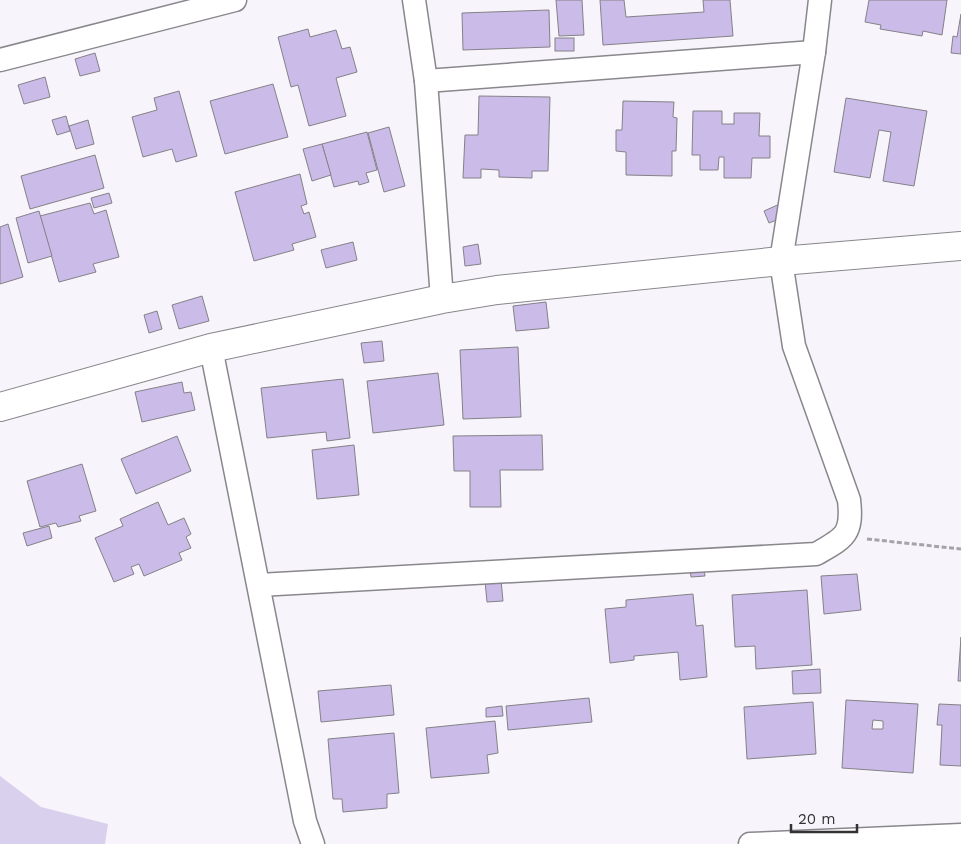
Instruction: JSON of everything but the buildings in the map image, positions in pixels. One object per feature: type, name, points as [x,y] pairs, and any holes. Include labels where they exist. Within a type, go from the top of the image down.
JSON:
[{"type":"street","points":[[0,60],[235,0]]},
{"type":"street","points":[[414,0],[426,81],[442,299]]},
{"type":"street","points":[[259,585],[816,554],[843,538],[851,519],[849,500],[794,346],[781,261],[814,52],[820,0]]},
{"type":"street","points":[[426,81],[814,52]]},
{"type":"street","points":[[0,407],[211,348],[442,299],[497,290],[781,261],[961,246]]},
{"type":"street","points":[[211,348],[305,820],[313,844]]},
{"type":"street","points":[[750,844],[961,836]]},
{"type":"path","points":[[843,538],[899,541],[961,548]]},
{"type":"shaded area","points":[[0,776],[41,807],[108,824],[105,844],[0,844]]}]
